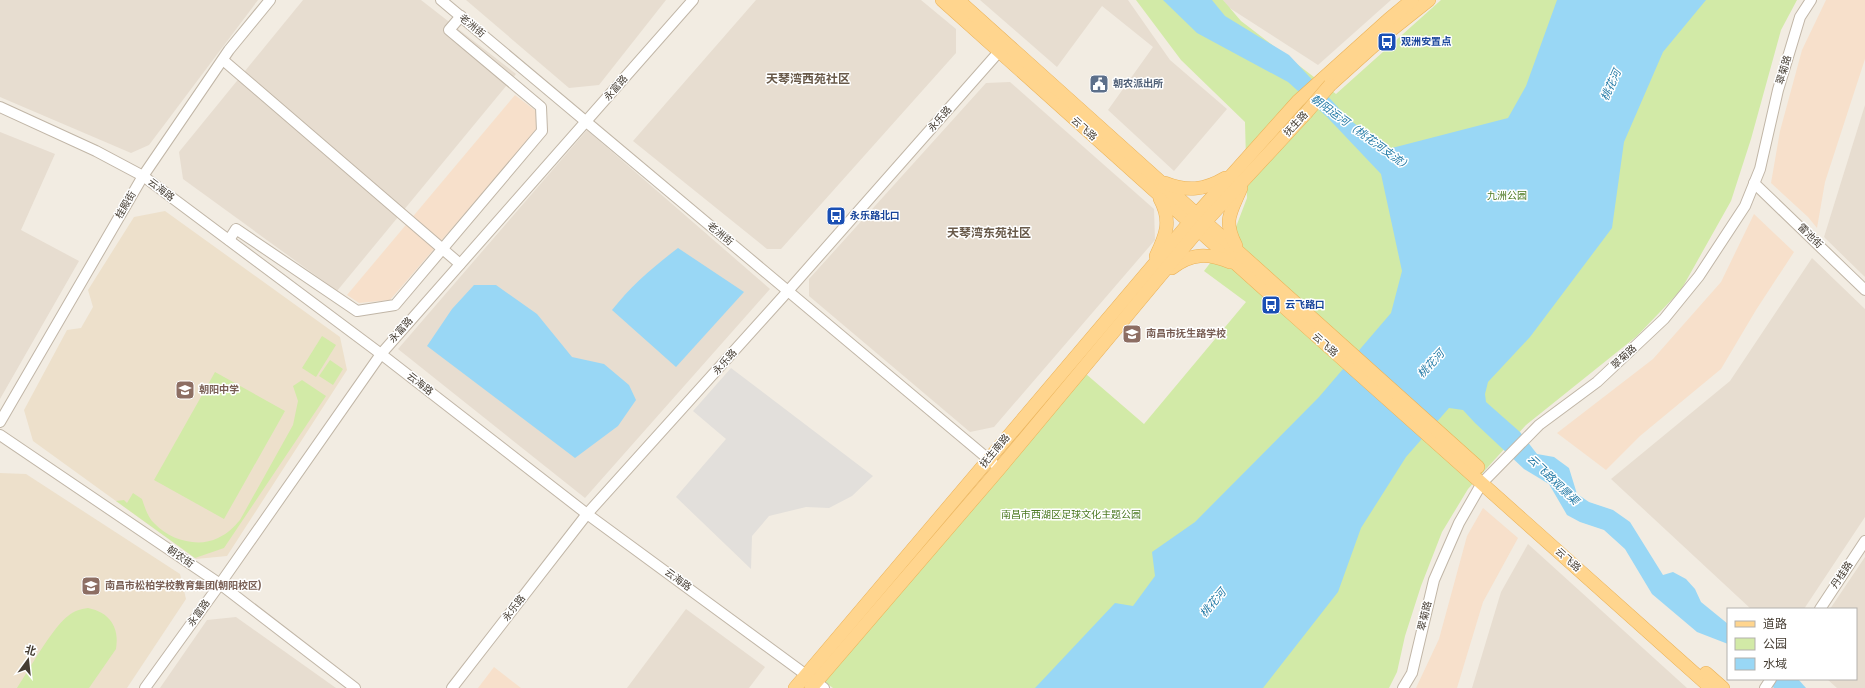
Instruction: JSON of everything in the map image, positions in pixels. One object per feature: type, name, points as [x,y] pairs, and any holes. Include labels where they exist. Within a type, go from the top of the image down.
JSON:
[{"type":"main road","name":"云飞路","points":[[942,0],[1003,47],[1159,181],[1197,223]]},
{"type":"main road","name":"云飞路","points":[[958,0],[1003,47],[1157,194],[1197,223],[1437,436],[1711,688]]},
{"type":"main road","name":"抚生路","points":[[1240,175],[1306,113],[1327,81],[1412,0]]},
{"type":"main road","name":"抚生路","points":[[1197,223],[1240,175],[1298,101],[1327,81],[1429,0]]},
{"type":"main road","points":[[1159,181],[1174,187],[1190,190],[1204,188],[1240,175]]},
{"type":"main road","points":[[1154,274],[1195,256],[1238,259],[1228,224],[1240,175]]},
{"type":"main road","points":[[1154,274],[1168,223],[1165,209],[1157,194]]},
{"type":"main road","name":"抚生南路","points":[[795,688],[814,683],[1000,468],[1154,274],[1197,223]]},
{"type":"main road","name":"抚生南路","points":[[814,683],[988,459],[1154,274]]},
{"type":"main road","name":"云飞路","points":[[1485,480],[1723,688]]},
{"type":"street","name":"桂殿街","points":[[0,422],[143,176],[222,60],[270,0]]},
{"type":"street","name":"老洲街","points":[[441,0],[1000,468]]},
{"type":"street","name":"永富路","points":[[145,688],[220,584],[381,354],[693,0]]},
{"type":"street","name":"翠菊路","points":[[1403,688],[1412,672],[1434,580],[1459,523],[1485,480],[1500,463],[1539,425],[1597,382],[1664,319],[1699,276],[1745,206],[1760,169],[1778,90],[1800,17],[1810,0]]},
{"type":"street","points":[[229,240],[236,229],[357,311],[395,305],[542,131],[541,107],[449,30],[461,16]]},
{"type":"street","name":"永乐路","points":[[452,688],[587,514],[788,291],[1003,47]]},
{"type":"street","points":[[222,60],[460,264]]},
{"type":"street","name":"云海路","points":[[0,107],[96,151],[143,176],[381,354],[587,514],[814,683]]},
{"type":"street","name":"雷池街","points":[[1754,183],[1865,290]]},
{"type":"street","name":"朝农街","points":[[0,435],[220,584],[355,688]]},
{"type":"street","name":"丹桂路","points":[[1821,608],[1865,541]]},
{"type":"shaded area","points":[[0,0],[258,0],[149,145],[131,153],[0,97]]},
{"type":"shaded area","points":[[303,0],[421,0],[516,74],[337,291],[183,179],[179,152]]},
{"type":"shaded area","points":[[466,0],[666,0],[599,85],[569,88]]},
{"type":"shaded area","points":[[756,0],[921,0],[956,29],[956,53],[781,249],[767,249],[633,141]]},
{"type":"shaded area","points":[[980,0],[1128,0],[1170,60],[1227,109],[1174,171],[1108,110],[1153,47],[1102,6],[1057,67]]},
{"type":"shaded area","points":[[1223,0],[1391,0],[1318,65],[1228,7]]},
{"type":"shaded area","points":[[1826,0],[1865,0],[1865,59],[1825,182],[1817,228],[1808,217],[1771,183],[1780,131],[1802,50]]},
{"type":"shaded area","points":[[1010,82],[1154,209],[1155,240],[994,427],[970,432],[809,296],[809,279],[986,83]]},
{"type":"shaded area","points":[[515,95],[536,111],[536,131],[390,300],[359,303],[347,295]]},
{"type":"shaded area","points":[[1865,105],[1865,277],[1824,237]]},
{"type":"shaded area","points":[[587,130],[770,289],[585,498],[398,349]]},
{"type":"shaded area","points":[[0,132],[55,154],[21,230],[79,261],[0,399]]},
{"type":"shaded area","name":"朝阳中学","points":[[165,211],[340,337],[347,370],[227,556],[196,559],[33,441],[24,410],[67,330],[81,328],[93,307],[88,290],[134,217]]},
{"type":"shaded area","points":[[1754,214],[1794,252],[1756,310],[1721,369],[1640,436],[1606,470],[1557,433],[1653,359],[1721,282]]},
{"type":"shaded area","points":[[1812,258],[1865,309],[1865,517],[1805,608],[1750,608],[1611,479],[1730,381]]},
{"type":"shaded area","points":[[731,368],[873,476],[852,496],[829,508],[806,507],[769,516],[752,536],[751,569],[676,497],[726,439],[693,411]]},
{"type":"shaded area","name":"南昌市松柏学校教育集团(朝阳校区)","points":[[0,473],[26,474],[180,574],[186,599],[127,688],[0,688]]},
{"type":"shaded area","points":[[1483,508],[1518,538],[1483,602],[1457,688],[1416,688],[1439,639],[1467,536]]},
{"type":"shaded area","points":[[1528,544],[1687,688],[1472,688],[1501,592]]},
{"type":"shaded area","points":[[1865,557],[1865,688],[1837,688],[1828,680],[1857,680],[1857,608],[1831,608]]},
{"type":"shaded area","points":[[686,609],[765,667],[749,688],[627,688]]},
{"type":"shaded area","points":[[236,617],[336,688],[160,688],[207,620]]},
{"type":"shaded area","points":[[494,667],[521,688],[478,688]]},
{"type":"green space","name":"九洲公园","points":[[1136,0],[1223,0],[1241,21],[1336,94],[1441,0],[1797,0],[1781,30],[1751,139],[1731,201],[1681,290],[1637,336],[1526,425],[1468,489],[1442,532],[1421,586],[1405,636],[1397,672],[1389,688],[833,688],[822,680],[1086,374],[1144,424],[1246,302],[1204,271],[1234,232],[1247,198],[1245,122],[1181,60]]},
{"type":"green space","points":[[322,336],[336,345],[316,377],[302,368]]},
{"type":"green space","points":[[330,360],[343,369],[333,385],[319,376]]},
{"type":"green space","points":[[215,372],[285,411],[224,519],[154,480]]},
{"type":"green space","points":[[302,380],[326,396],[224,548],[195,558],[116,501],[124,500],[127,503],[133,493],[142,499],[153,522],[161,530],[176,538],[185,541],[202,542],[218,538],[233,528],[240,520],[293,425],[298,401],[293,386]]},
{"type":"green space","points":[[88,608],[102,613],[107,617],[114,627],[117,641],[116,649],[89,688],[17,688],[48,639],[62,622],[75,612]]},
{"type":"water","points":[[1163,0],[1212,0],[1225,16],[1289,55],[1350,120],[1388,149],[1508,118],[1526,86],[1557,0],[1706,0],[1663,52],[1624,142],[1612,228],[1530,337],[1488,382],[1485,394],[1486,402],[1520,432],[1537,454],[1554,457],[1569,468],[1577,494],[1589,502],[1613,510],[1630,522],[1663,575],[1673,572],[1686,579],[1695,589],[1701,602],[1727,623],[1727,644],[1697,632],[1652,594],[1625,549],[1604,530],[1580,522],[1567,515],[1549,484],[1524,469],[1463,410],[1449,408],[1406,457],[1361,528],[1338,592],[1263,688],[1035,688],[1115,603],[1133,606],[1155,576],[1152,552],[1195,522],[1319,397],[1391,313],[1402,271],[1381,174],[1327,117],[1288,82],[1197,33]]},
{"type":"water","points":[[678,248],[744,292],[676,367],[612,310],[643,277]]},
{"type":"water","points":[[474,285],[496,285],[537,314],[572,357],[604,364],[629,385],[636,400],[618,426],[575,458],[427,346],[452,309]]},
{"type":"water","points":[[1764,680],[1799,680],[1806,688],[1774,688]]},
{"type":"place","name":"观洲安置点","points":[[1387,42]]},
{"type":"place","name":"朝农派出所","points":[[1099,84]]},
{"type":"place","name":"永乐路北口","points":[[836,216]]},
{"type":"place","name":"云飞路口","points":[[1271,305]]},
{"type":"place","name":"南昌市抚生路学校","points":[[1132,334]]},
{"type":"place","name":"朝阳中学","points":[[185,390]]},
{"type":"place","name":"南昌市松柏学校教育集团(朝阳校区)","points":[[91,586]]},
{"type":"district","name":"天琴湾西苑社区","points":[[808,79]]},
{"type":"district","name":"天琴湾东苑社区","points":[[989,233]]},
{"type":"water label","name":"桃花河","points":[[1611,85]]},
{"type":"water label","name":"朝阳运河（桃花河支流）","points":[[1361,133]]},
{"type":"water label","name":"桃花河","points":[[1431,364]]},
{"type":"water label","name":"云飞路观景渠","points":[[1553,480]]},
{"type":"water label","name":"桃花河","points":[[1213,603]]},
{"type":"park label","name":"南昌市西湖区足球文化主题公园","points":[[1071,515]]}]
